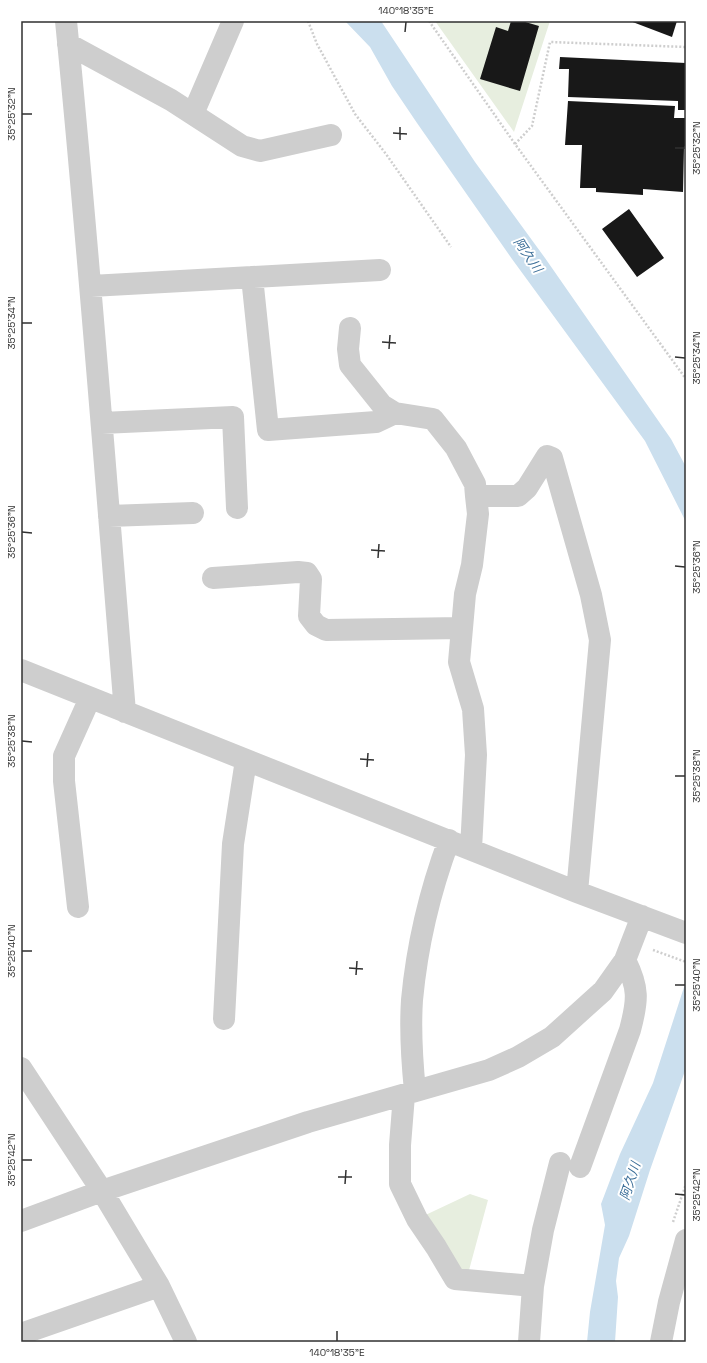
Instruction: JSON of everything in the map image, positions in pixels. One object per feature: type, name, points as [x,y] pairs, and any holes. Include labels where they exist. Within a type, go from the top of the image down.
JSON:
[{"type":"street","points":[[66,21],[91,286],[125,712]]},
{"type":"street","points":[[193,114],[233,21]]},
{"type":"street","points":[[68,44],[171,100],[242,146],[260,151],[331,135]]},
{"type":"street","points":[[91,286],[380,270]]},
{"type":"street","points":[[252,277],[268,430],[376,422],[395,413]]},
{"type":"street","points":[[350,328],[348,349],[350,365],[382,405],[395,413],[433,419],[456,448],[475,484],[478,514],[472,565],[464,594],[459,662],[473,709],[476,755],[470,849]]},
{"type":"street","points":[[102,423],[233,417],[237,508]]},
{"type":"street","points":[[476,496],[518,496],[527,488],[547,456],[552,458],[592,595],[600,640],[577,892]]},
{"type":"street","points":[[109,516],[193,513]]},
{"type":"street","points":[[213,578],[298,572],[307,573],[310,579],[309,616],[316,625],[326,630],[462,628]]},
{"type":"street","points":[[21,670],[577,892],[686,933]]},
{"type":"street","points":[[78,907],[64,781],[64,756],[90,698]]},
{"type":"street","points":[[224,1019],[234,844],[246,760]]},
{"type":"street","points":[[449,840],[437,873],[416,968],[412,1001],[412,1063],[410,1093],[400,1145],[400,1184],[417,1219],[455,1279],[533,1286]]},
{"type":"street","points":[[21,1221],[102,1191],[308,1122],[490,1070],[518,1057],[552,1037],[603,991],[625,960],[647,918]]},
{"type":"street","points":[[529,1342],[533,1286],[543,1230],[630,1030],[635,1011],[636,989],[632,974],[625,960]]},
{"type":"street","points":[[21,1068],[102,1191],[159,1286],[186,1342]]},
{"type":"street","points":[[661,1342],[669,1302],[686,1240]]},
{"type":"street","points":[[21,1334],[159,1286]]},
{"type":"path","points":[[308,21],[317,44],[355,114],[386,154],[451,247]]},
{"type":"path","points":[[429,21],[515,144],[686,379]]},
{"type":"path","points":[[515,144],[532,126],[550,42],[686,47]]},
{"type":"path","points":[[647,947],[686,962]]},
{"type":"green space","points":[[435,21],[550,21],[514,132]]},
{"type":"green space","points":[[470,1194],[488,1200],[468,1274],[452,1274],[417,1219]]},
{"type":"water","name":"阿久川","points":[[345,21],[381,21],[475,162],[545,258],[671,439],[686,467],[686,522],[645,441],[512,259],[417,123],[392,86],[370,47]]},
{"type":"water","name":"阿久川","points":[[686,981],[686,1068],[650,1170],[629,1236],[619,1258],[616,1281],[618,1297],[615,1342],[587,1342],[590,1312],[605,1225],[601,1204],[620,1154],[653,1083]]},
{"type":"building","points":[[511,21],[522,21],[539,26],[520,91],[480,79],[496,27],[508,31]]},
{"type":"building","points":[[630,21],[677,21],[672,37]]},
{"type":"building","points":[[560,57],[686,63],[686,110],[678,110],[678,101],[568,97],[569,69],[559,69]]},
{"type":"building","points":[[568,101],[675,106],[674,118],[686,118],[683,192],[643,189],[643,195],[596,192],[596,188],[580,188],[582,145],[565,145]]},
{"type":"building","points":[[629,209],[664,258],[637,277],[602,229]]}]
